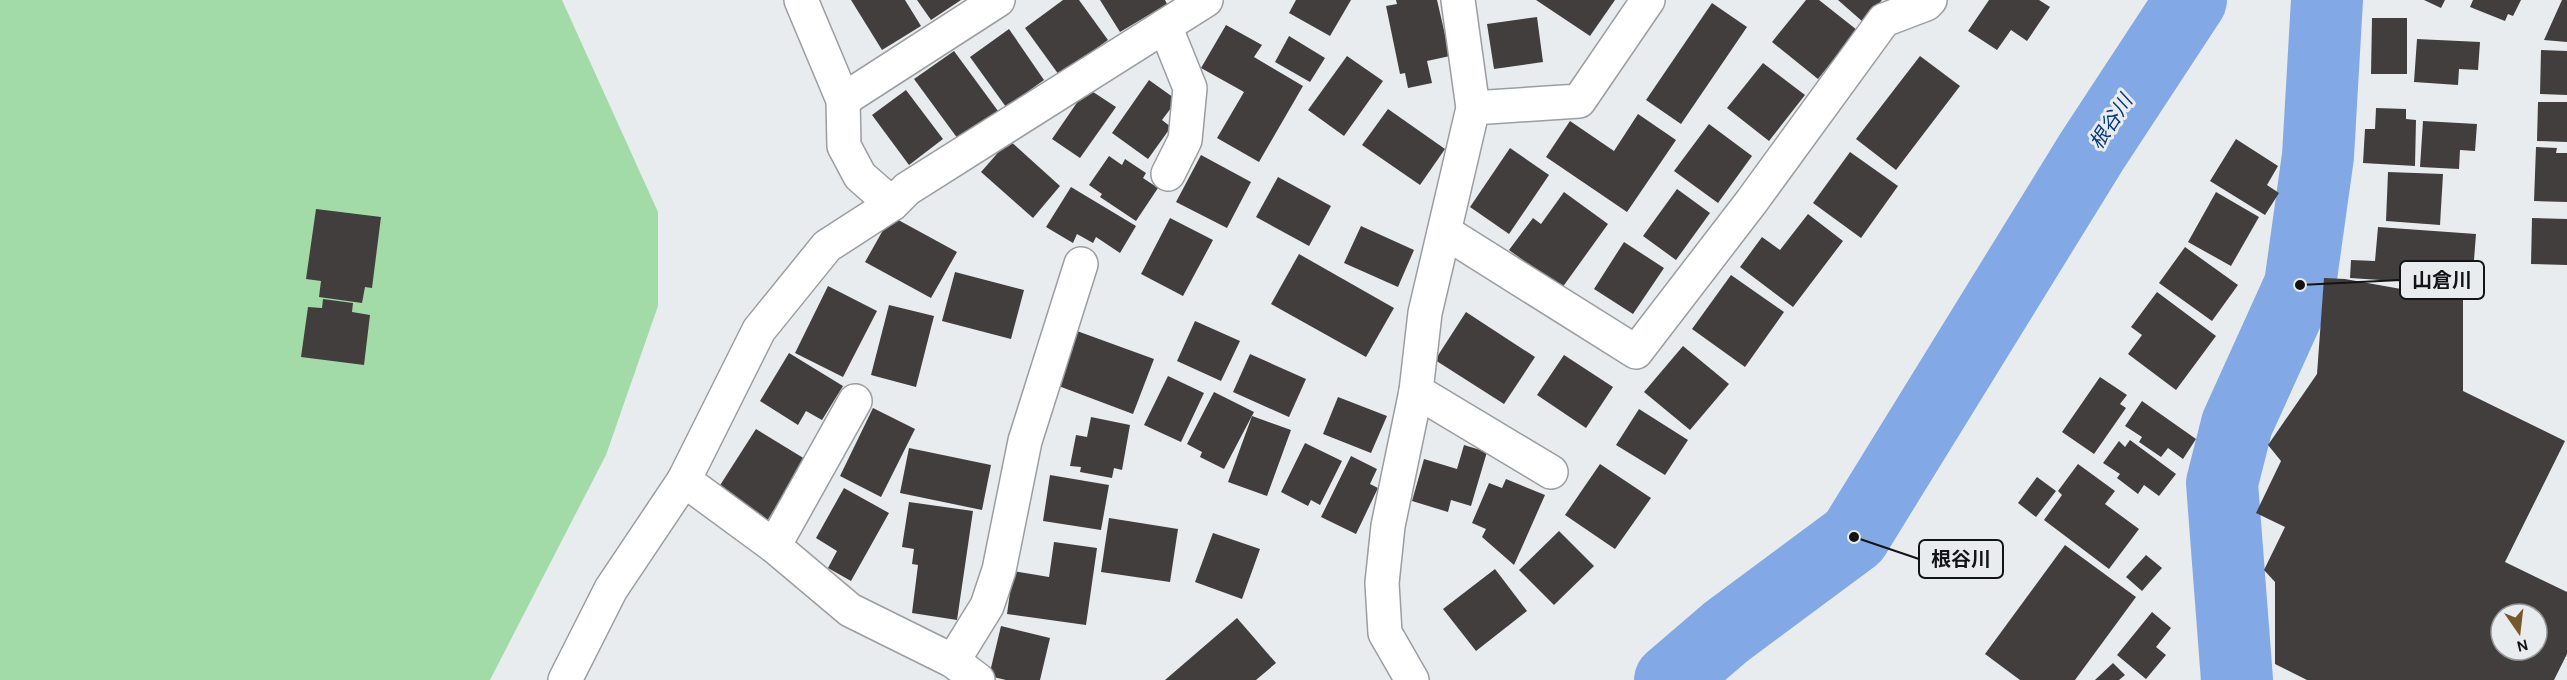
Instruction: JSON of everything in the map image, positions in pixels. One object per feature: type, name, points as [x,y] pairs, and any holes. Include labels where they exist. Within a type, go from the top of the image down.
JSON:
[{"type":"street","points":[[801,0],[843,100],[844,146],[860,176],[892,204]]},
{"type":"street","points":[[843,100],[998,0]]},
{"type":"street","points":[[565,680],[611,589],[684,480],[759,330],[827,246],[892,204],[908,189],[1206,0]]},
{"type":"street","points":[[1412,680],[1384,633],[1382,583],[1388,526],[1416,391],[1425,313],[1473,108],[1458,0]]},
{"type":"street","points":[[1473,108],[1579,101],[1648,0]]},
{"type":"street","points":[[1445,232],[1636,352],[1752,201],[1884,20],[1926,4],[1930,0]]},
{"type":"street","points":[[1165,27],[1190,88],[1185,140],[1168,174]]},
{"type":"street","points":[[684,480],[774,546],[850,610],[965,671],[999,570],[1025,441],[1081,264]]},
{"type":"street","points":[[1416,391],[1551,472]]},
{"type":"street","points":[[774,546],[855,401]]},
{"type":"green space","points":[[0,0],[562,0],[658,212],[658,306],[606,455],[490,680],[0,680]]},
{"type":"building","points":[[851,0],[905,0],[921,26],[882,50]]},
{"type":"building","points":[[917,0],[961,0],[931,20]]},
{"type":"building","points":[[1063,0],[1079,0],[1108,40],[1059,75],[1025,28]]},
{"type":"building","points":[[1100,0],[1165,0],[1167,4],[1120,32]]},
{"type":"building","points":[[1296,0],[1351,0],[1330,36],[1289,13]]},
{"type":"building","points":[[1396,0],[1437,0],[1450,56],[1427,61],[1432,83],[1408,88],[1405,73],[1400,74],[1386,6],[1397,4]]},
{"type":"building","points":[[1536,0],[1615,0],[1590,36]]},
{"type":"building","points":[[1806,0],[1819,0],[1857,30],[1818,79],[1772,42]]},
{"type":"building","points":[[1838,0],[1882,0],[1863,22]]},
{"type":"building","points":[[1989,0],[2039,0],[2050,7],[2027,41],[2011,30],[1997,50],[1968,31]]},
{"type":"building","points":[[2424,0],[2445,0],[2441,8]]},
{"type":"building","points":[[2473,0],[2521,0],[2513,16],[2508,14],[2505,21],[2470,7]]},
{"type":"building","points":[[2562,0],[2567,0],[2567,42],[2544,40]]},
{"type":"building","points":[[1712,3],[1747,27],[1681,124],[1646,100]]},
{"type":"building","points":[[1537,17],[1543,62],[1494,69],[1487,24]]},
{"type":"building","points":[[2372,18],[2407,18],[2407,74],[2371,74]]},
{"type":"building","points":[[1226,25],[1262,45],[1254,57],[1303,86],[1259,162],[1217,138],[1244,92],[1201,68]]},
{"type":"building","points":[[1009,29],[1044,80],[1006,107],[970,57]]},
{"type":"building","points":[[1289,36],[1325,58],[1310,82],[1275,62]]},
{"type":"building","points":[[2417,39],[2480,42],[2478,70],[2459,69],[2458,85],[2414,82]]},
{"type":"building","points":[[2541,50],[2567,51],[2567,95],[2540,94]]},
{"type":"building","points":[[954,51],[998,111],[958,139],[914,79]]},
{"type":"building","points":[[1347,56],[1383,81],[1344,136],[1308,110]]},
{"type":"building","points":[[1920,56],[1960,86],[1896,170],[1856,139]]},
{"type":"building","points":[[1763,63],[1805,95],[1769,141],[1727,108]]},
{"type":"building","points":[[1149,80],[1177,100],[1162,120],[1171,127],[1148,159],[1112,133]]},
{"type":"building","points":[[1087,88],[1116,107],[1080,158],[1052,139]]},
{"type":"building","points":[[906,90],[943,139],[909,165],[872,115]]},
{"type":"building","points":[[2538,102],[2567,102],[2567,142],[2537,141]]},
{"type":"building","points":[[2376,108],[2406,109],[2406,119],[2416,120],[2415,166],[2363,163],[2365,129],[2375,129]]},
{"type":"building","points":[[1388,109],[1445,149],[1420,185],[1362,145]]},
{"type":"building","points":[[1638,114],[1676,140],[1627,212],[1546,157],[1570,121],[1614,151]]},
{"type":"building","points":[[2423,121],[2477,124],[2475,151],[2460,150],[2459,169],[2420,167]]},
{"type":"building","points":[[1709,124],[1752,156],[1718,203],[1674,171]]},
{"type":"building","points":[[2236,139],[2278,166],[2267,185],[2279,193],[2265,215],[2210,181]]},
{"type":"building","points":[[1009,140],[1060,186],[1033,218],[981,172]]},
{"type":"building","points":[[2536,147],[2557,148],[2556,153],[2567,153],[2567,202],[2534,201]]},
{"type":"building","points":[[1510,148],[1549,175],[1509,234],[1470,207]]},
{"type":"building","points":[[1850,152],[1898,186],[1861,238],[1813,203]]},
{"type":"building","points":[[1201,155],[1251,182],[1227,228],[1176,202]]},
{"type":"building","points":[[1109,156],[1122,165],[1125,159],[1146,173],[1143,178],[1158,188],[1136,221],[1100,197],[1102,194],[1089,185]]},
{"type":"building","points":[[2388,172],[2443,174],[2440,225],[2386,221]]},
{"type":"building","points":[[1278,177],[1331,206],[1309,246],[1256,217]]},
{"type":"building","points":[[1071,187],[1136,226],[1120,253],[1096,237],[1093,243],[1077,234],[1073,243],[1046,227]]},
{"type":"building","points":[[1677,189],[1710,213],[1676,260],[1643,236]]},
{"type":"building","points":[[1564,192],[1608,224],[1562,288],[1509,250],[1533,218],[1541,224]]},
{"type":"building","points":[[2216,192],[2259,217],[2231,266],[2188,242]]},
{"type":"building","points":[[316,209],[381,217],[372,288],[365,287],[362,303],[319,297],[321,281],[306,279]]},
{"type":"building","points":[[1808,214],[1843,241],[1793,307],[1740,267],[1762,237],[1780,250]]},
{"type":"building","points":[[891,216],[957,252],[931,298],[865,262]]},
{"type":"building","points":[[1170,218],[1213,240],[1183,296],[1141,274]]},
{"type":"building","points":[[2532,218],[2567,219],[2567,265],[2531,264]]},
{"type":"building","points":[[1361,226],[1414,250],[1398,287],[1344,263]]},
{"type":"building","points":[[2378,227],[2476,234],[2472,286],[2350,278],[2351,260],[2375,261]]},
{"type":"building","points":[[1624,242],[1664,268],[1633,314],[1594,289]]},
{"type":"building","points":[[2185,247],[2238,285],[2212,321],[2159,283]]},
{"type":"building","points":[[1299,254],[1394,308],[1366,357],[1271,304]]},
{"type":"building","points":[[955,272],[1024,290],[1011,339],[942,321]]},
{"type":"building","points":[[1731,275],[1784,312],[1745,367],[1692,329]]},
{"type":"building","points":[[2324,278],[2345,279],[2463,300],[2463,391],[2565,441],[2505,562],[2567,592],[2567,654],[2554,680],[2307,680],[2275,664],[2275,582],[2264,570],[2285,527],[2256,513],[2281,461],[2268,445],[2317,374]]},
{"type":"building","points":[[828,286],[877,311],[843,377],[795,353]]},
{"type":"building","points":[[2157,292],[2216,336],[2176,390],[2128,354],[2142,335],[2131,327]]},
{"type":"building","points":[[323,299],[353,303],[352,312],[370,315],[364,365],[301,357],[308,307],[322,308]]},
{"type":"building","points":[[889,305],[934,316],[916,387],[871,375]]},
{"type":"building","points":[[1466,312],[1535,357],[1504,404],[1435,360]]},
{"type":"building","points":[[1195,321],[1240,341],[1221,381],[1177,361]]},
{"type":"building","points":[[1077,331],[1154,359],[1133,414],[1056,385]]},
{"type":"building","points":[[1683,346],[1729,384],[1690,430],[1644,392]]},
{"type":"building","points":[[789,353],[843,386],[822,420],[806,411],[798,425],[760,401]]},
{"type":"building","points":[[1250,354],[1306,379],[1289,417],[1233,392]]},
{"type":"building","points":[[1564,355],[1613,387],[1586,428],[1537,395]]},
{"type":"building","points":[[1168,376],[1204,393],[1181,442],[1144,425]]},
{"type":"building","points":[[2100,377],[2127,395],[2120,404],[2126,408],[2094,454],[2062,432]]},
{"type":"building","points":[[1214,392],[1254,412],[1224,469],[1200,457],[1202,452],[1187,444]]},
{"type":"building","points":[[1338,397],[1387,416],[1371,453],[1323,434]]},
{"type":"building","points":[[2142,401],[2196,439],[2183,459],[2168,448],[2161,457],[2139,442],[2142,437],[2125,426]]},
{"type":"building","points":[[873,408],[915,429],[881,497],[840,476]]},
{"type":"building","points":[[1639,409],[1688,440],[1665,475],[1616,445]]},
{"type":"building","points":[[1252,416],[1291,430],[1267,496],[1228,482]]},
{"type":"building","points":[[1091,417],[1130,425],[1122,470],[1114,468],[1112,478],[1080,472],[1081,467],[1070,466],[1076,435],[1087,437]]},
{"type":"building","points":[[756,429],[805,459],[767,521],[717,490]]},
{"type":"building","points":[[2130,440],[2176,474],[2159,496],[2144,485],[2138,494],[2117,478],[2120,474],[2103,463],[2119,441],[2125,447]]},
{"type":"building","points":[[1305,443],[1342,461],[1320,505],[1311,500],[1308,506],[1281,492]]},
{"type":"building","points":[[1464,445],[1487,452],[1471,506],[1451,500],[1448,512],[1412,501],[1424,459],[1457,469]]},
{"type":"building","points":[[909,448],[991,465],[982,510],[900,493]]},
{"type":"building","points":[[1351,456],[1377,469],[1370,484],[1378,488],[1356,534],[1321,517]]},
{"type":"building","points":[[1600,464],[1651,498],[1615,549],[1565,515]]},
{"type":"building","points":[[2078,464],[2115,491],[2105,504],[2139,529],[2109,569],[2044,520],[2062,495],[2058,491]]},
{"type":"building","points":[[1050,475],[1109,485],[1101,530],[1043,521]]},
{"type":"building","points":[[2037,477],[2056,491],[2036,517],[2018,503]]},
{"type":"building","points":[[1506,479],[1545,495],[1514,565],[1482,537],[1486,529],[1472,523],[1489,483],[1502,488]]},
{"type":"building","points":[[844,488],[889,513],[851,581],[828,568],[837,551],[816,538]]},
{"type":"building","points":[[909,502],[973,511],[957,620],[912,613],[918,565],[912,564],[914,549],[902,547]]},
{"type":"building","points":[[1109,518],[1178,529],[1170,582],[1101,572]]},
{"type":"building","points":[[1559,531],[1594,566],[1554,605],[1519,570]]},
{"type":"building","points":[[1213,533],[1260,549],[1242,599],[1195,582]]},
{"type":"building","points":[[1054,542],[1097,548],[1086,625],[1007,614],[1013,571],[1049,577]]},
{"type":"building","points":[[2065,545],[2136,597],[2075,680],[2020,680],[1985,654]]},
{"type":"building","points":[[2146,555],[2162,568],[2142,591],[2126,577]]},
{"type":"building","points":[[1495,569],[1527,611],[1476,651],[1443,609]]},
{"type":"building","points":[[2152,612],[2171,628],[2156,647],[2166,655],[2146,679],[2117,655]]},
{"type":"building","points":[[1237,618],[1276,663],[1256,680],[1165,680]]},
{"type":"building","points":[[1001,626],[1050,638],[1040,680],[1006,680],[989,676]]},
{"type":"building","points":[[2113,663],[2125,675],[2119,680],[2095,680]]},
{"type":"waterway","name":"根谷川","points":[[1670,680],[1726,632],[1854,537],[2092,151],[2191,0]]},
{"type":"waterway","points":[[2237,680],[2222,483],[2237,424],[2300,285],[2318,156],[2327,0]]},
{"type":"place","name":"山倉川","points":[[2300,285]]},
{"type":"place","name":"根谷川","points":[[1854,537]]}]
